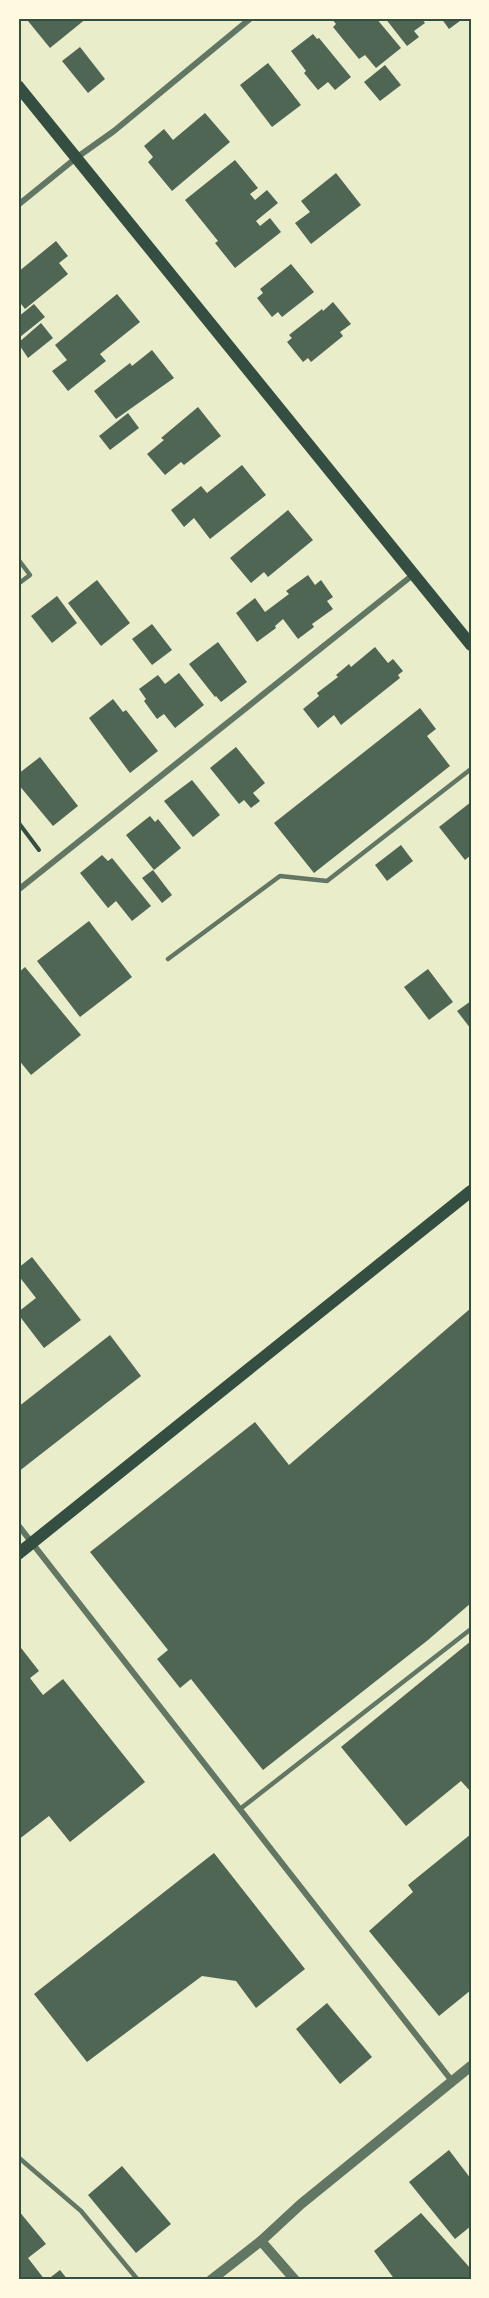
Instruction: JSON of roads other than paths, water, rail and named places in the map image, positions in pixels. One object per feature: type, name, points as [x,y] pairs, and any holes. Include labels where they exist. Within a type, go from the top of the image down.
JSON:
[{"type":"main road","points":[[18,86],[471,645]]},
{"type":"main road","points":[[18,1554],[471,1191]]},
{"type":"street","points":[[18,205],[76,158],[114,131],[251,18]]},
{"type":"street","points":[[18,890],[414,574]]},
{"type":"street","points":[[18,1526],[452,2081]]},
{"type":"street","points":[[211,2280],[471,2066]]},
{"type":"street","points":[[261,2241],[295,2280]]},
{"type":"lane","points":[[18,559],[30,575],[18,584]]},
{"type":"lane","points":[[168,959],[280,876],[327,881],[471,769]]},
{"type":"lane","points":[[240,1809],[471,1629]]},
{"type":"lane","points":[[18,2157],[81,2211],[138,2280]]}]
